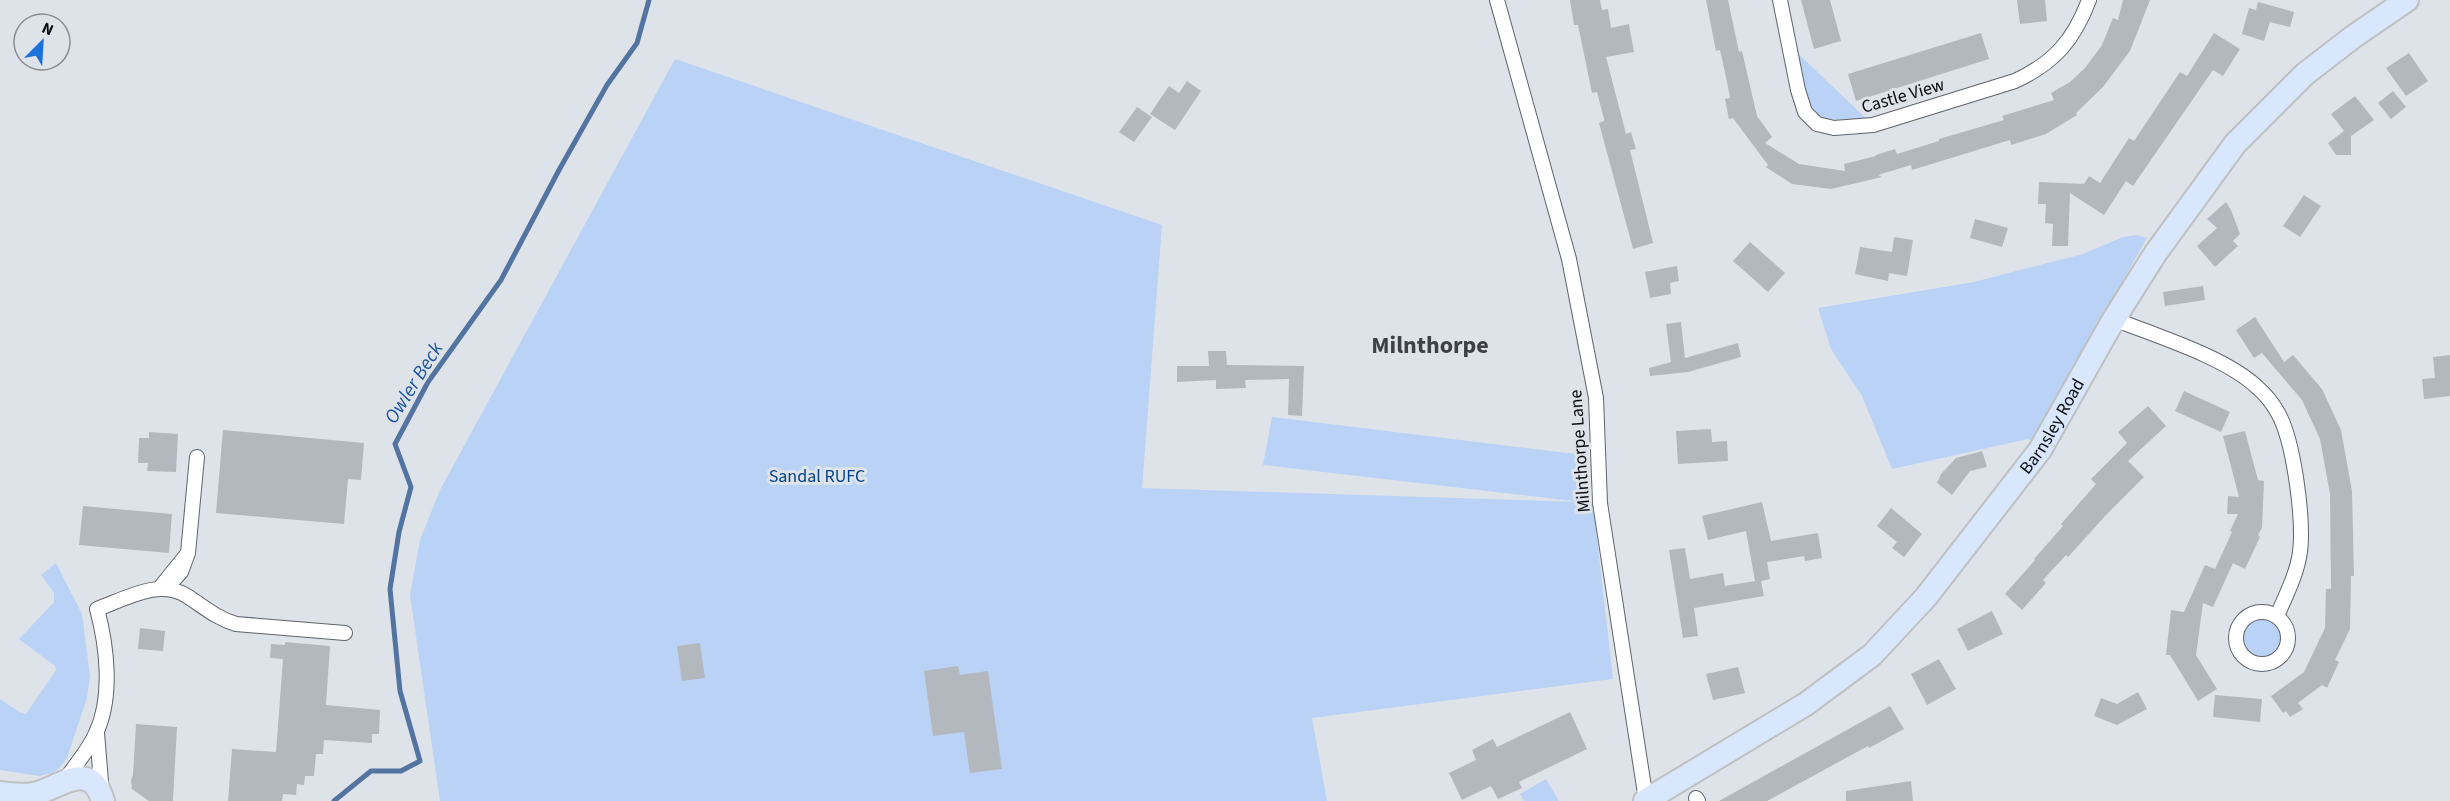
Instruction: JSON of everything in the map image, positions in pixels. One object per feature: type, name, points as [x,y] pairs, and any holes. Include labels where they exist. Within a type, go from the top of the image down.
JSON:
[{"type":"main road","name":"Barnsley Road","points":[[1646,801],[1806,704],[1872,655],[1926,597],[2040,450],[2114,319],[2163,242],[2235,144],[2305,75],[2402,1]]},
{"type":"main road","points":[[0,794],[32,795],[63,781],[76,778],[90,782],[103,799]]},
{"type":"main road","points":[[48,801],[54,788],[63,781]]},
{"type":"street","name":"Milnthorpe Lane","points":[[1497,0],[1569,259],[1596,398],[1600,503],[1646,801]]},
{"type":"street","name":"Castle View","points":[[1780,0],[1798,90],[1805,112],[1817,124],[1834,128],[1873,125],[2015,81],[2038,70],[2054,58],[2071,38],[2083,17],[2089,0]]},
{"type":"street","points":[[2114,319],[2229,367],[2258,387],[2278,413],[2289,446],[2302,517],[2300,553],[2291,585],[2277,616]]},
{"type":"street","points":[[163,589],[188,553],[197,457]]},
{"type":"street","points":[[103,799],[97,733],[108,670],[104,634],[97,609],[150,589],[163,589],[186,595],[220,619],[236,624],[345,633]]},
{"type":"street","points":[[63,781],[97,733]]},
{"type":"green space","points":[[1790,46],[1873,125],[1834,128],[1805,112]]},
{"type":"green space","name":"Sandal RUFC","points":[[675,59],[1162,225],[1142,488],[1582,502],[1263,465],[1272,417],[1584,455],[1593,503],[1613,679],[1312,718],[1327,801],[440,801],[410,595],[420,540],[440,490]]},
{"type":"green space","points":[[2137,235],[2147,238],[2032,441],[2028,439],[1892,469],[1862,396],[1831,349],[1818,308],[1974,282],[2083,254],[2123,237]]},
{"type":"green space","points":[[56,563],[82,614],[90,676],[87,698],[67,758],[53,773],[39,776],[0,770],[0,699],[26,714],[56,670],[55,666],[19,639],[54,602],[54,593],[41,575]]},
{"type":"green space","points":[[2257,612],[2267,612],[2281,619],[2288,638],[2281,657],[2267,664],[2257,664],[2247,660],[2240,653],[2236,643],[2236,633],[2240,623],[2247,616]]},
{"type":"green space","points":[[1546,779],[1559,801],[1524,801],[1520,794]]},
{"type":"building","points":[[1570,0],[1600,0],[1602,10],[1608,9],[1611,28],[1629,24],[1634,52],[1606,57],[1626,134],[1631,132],[1636,149],[1630,150],[1653,243],[1633,249],[1599,123],[1604,119],[1597,92],[1592,93],[1578,25],[1574,25]]},
{"type":"building","points":[[1706,0],[1728,0],[1739,52],[1742,51],[1757,116],[1772,137],[1765,143],[1799,164],[1845,171],[1844,164],[1895,149],[1897,154],[2004,120],[2002,116],[2054,100],[2051,93],[2070,82],[2085,68],[2102,45],[2113,18],[2118,20],[2123,0],[2150,0],[2130,51],[2103,87],[2076,113],[2077,115],[2046,134],[2011,145],[2010,140],[1912,170],[1911,165],[1878,175],[1882,177],[1831,189],[1792,184],[1766,167],[1768,165],[1733,118],[1729,119],[1725,99],[1730,98],[1726,77],[1720,50],[1716,51]]},
{"type":"building","points":[[1801,0],[1830,0],[1841,41],[1814,49]]},
{"type":"building","points":[[2017,0],[2045,0],[2047,21],[2020,24]]},
{"type":"building","points":[[2258,2],[2294,12],[2290,27],[2270,22],[2264,41],[2242,34],[2249,8],[2256,10]]},
{"type":"building","points":[[1981,33],[1989,59],[1856,101],[1848,74]]},
{"type":"building","points":[[2214,33],[2240,49],[2223,76],[2213,70],[2133,186],[2126,181],[2104,215],[2070,193],[2068,246],[2052,246],[2053,224],[2045,223],[2046,204],[2038,204],[2039,182],[2084,184],[2089,176],[2100,183],[2129,138],[2134,141],[2180,72],[2187,76]]},
{"type":"building","points":[[2409,53],[2428,81],[2406,96],[2386,68]]},
{"type":"building","points":[[1187,81],[1201,91],[1175,130],[1150,114],[1169,86],[1179,93]]},
{"type":"building","points":[[2393,91],[2406,107],[2391,119],[2378,103]]},
{"type":"building","points":[[2355,96],[2374,120],[2351,136],[2351,155],[2336,155],[2328,143],[2344,131],[2331,114]]},
{"type":"building","points":[[1137,107],[1152,117],[1134,142],[1119,132]]},
{"type":"building","points":[[2304,195],[2321,206],[2300,237],[2283,226]]},
{"type":"building","points":[[2226,202],[2240,234],[2233,241],[2238,246],[2215,267],[2197,246],[2217,228],[2207,219]]},
{"type":"building","points":[[1975,219],[2008,228],[2002,247],[1970,238]]},
{"type":"building","points":[[1894,237],[1913,240],[1907,276],[1889,273],[1888,281],[1855,274],[1860,247],[1892,252]]},
{"type":"building","points":[[1750,242],[1785,273],[1768,292],[1733,261]]},
{"type":"building","points":[[1677,266],[1679,281],[1670,283],[1671,294],[1650,298],[1645,272]]},
{"type":"building","points":[[2203,286],[2205,300],[2165,306],[2163,292]]},
{"type":"building","points":[[2255,317],[2284,362],[2293,355],[2322,389],[2341,430],[2352,491],[2354,576],[2351,576],[2350,629],[2335,660],[2339,662],[2327,688],[2322,685],[2298,703],[2303,709],[2290,717],[2286,711],[2283,713],[2271,696],[2304,672],[2325,628],[2326,589],[2331,589],[2330,494],[2320,439],[2302,400],[2262,353],[2254,358],[2236,330]]},
{"type":"building","points":[[1681,322],[1685,358],[1738,343],[1741,357],[1688,372],[1650,376],[1649,368],[1671,362],[1666,324]]},
{"type":"building","points":[[1208,351],[1226,351],[1227,365],[1304,366],[1302,416],[1288,415],[1289,379],[1245,380],[1246,388],[1216,389],[1216,380],[1177,382],[1177,366],[1209,366]]},
{"type":"building","points":[[2450,355],[2450,396],[2424,399],[2422,379],[2435,378],[2433,357]]},
{"type":"building","points":[[2184,391],[2230,412],[2221,432],[2175,411]]},
{"type":"building","points":[[2148,406],[2166,426],[2128,461],[2144,477],[2043,580],[2046,583],[2022,610],[2005,594],[2096,484],[2091,479],[2127,443],[2118,432]]},
{"type":"building","points":[[1711,429],[1712,442],[1727,441],[1728,461],[1678,464],[1676,431]]},
{"type":"building","points":[[223,430],[364,443],[361,480],[348,479],[344,524],[216,513]]},
{"type":"building","points":[[2245,431],[2258,480],[2264,481],[2262,528],[2245,569],[2233,563],[2213,607],[2203,603],[2196,655],[2217,689],[2198,701],[2170,655],[2166,655],[2171,610],[2184,612],[2205,565],[2215,569],[2232,532],[2230,531],[2238,514],[2227,514],[2228,496],[2239,497],[2223,436]]},
{"type":"building","points":[[149,432],[178,434],[176,472],[147,471],[148,463],[138,463],[139,438],[149,438]]},
{"type":"building","points":[[1982,451],[1987,467],[1970,471],[1952,495],[1937,483],[1941,474],[1956,458]]},
{"type":"building","points":[[1762,502],[1771,541],[1818,533],[1822,558],[1805,561],[1804,556],[1767,562],[1770,579],[1761,581],[1764,596],[1694,608],[1698,636],[1683,638],[1669,550],[1685,548],[1690,579],[1723,573],[1725,586],[1755,581],[1746,531],[1708,540],[1702,516]]},
{"type":"building","points":[[83,506],[172,514],[169,553],[79,545]]},
{"type":"building","points":[[1891,508],[1922,534],[1904,557],[1892,548],[1897,542],[1877,526]]},
{"type":"building","points":[[1992,611],[2003,634],[1968,651],[1957,629]]},
{"type":"building","points":[[140,628],[165,631],[163,651],[138,649]]},
{"type":"building","points":[[285,642],[330,646],[326,705],[380,710],[379,734],[372,734],[372,743],[324,740],[323,754],[316,754],[314,776],[305,776],[304,785],[297,784],[296,795],[283,794],[282,801],[228,801],[232,749],[276,752],[283,659],[270,658],[271,644],[285,645]]},
{"type":"building","points":[[700,643],[705,678],[682,681],[677,646]]},
{"type":"building","points":[[1939,659],[1956,689],[1927,705],[1911,674]]},
{"type":"building","points":[[958,666],[960,675],[988,671],[1002,769],[970,773],[964,732],[933,736],[924,671]]},
{"type":"building","points":[[1738,667],[1745,693],[1713,700],[1706,674]]},
{"type":"building","points":[[2138,692],[2147,709],[2117,725],[2094,716],[2101,698],[2117,704]]},
{"type":"building","points":[[2215,695],[2262,699],[2260,722],[2213,717]]},
{"type":"building","points":[[1890,706],[1904,729],[1767,801],[1719,801]]},
{"type":"building","points":[[1570,712],[1587,749],[1519,782],[1522,788],[1498,799],[1491,786],[1462,800],[1449,773],[1476,760],[1472,750],[1493,739],[1497,747]]},
{"type":"building","points":[[136,724],[177,727],[173,801],[149,801],[132,789]]},
{"type":"building","points":[[1911,781],[1913,801],[1846,801],[1846,791]]},
{"type":"waterway","name":"Owler Beck","points":[[334,801],[371,771],[401,771],[420,761],[400,691],[390,589],[399,532],[411,487],[395,444],[428,382],[501,280],[607,85],[637,43],[649,0]]},
{"type":"district","name":"Milnthorpe","points":[[1430,345]]}]
